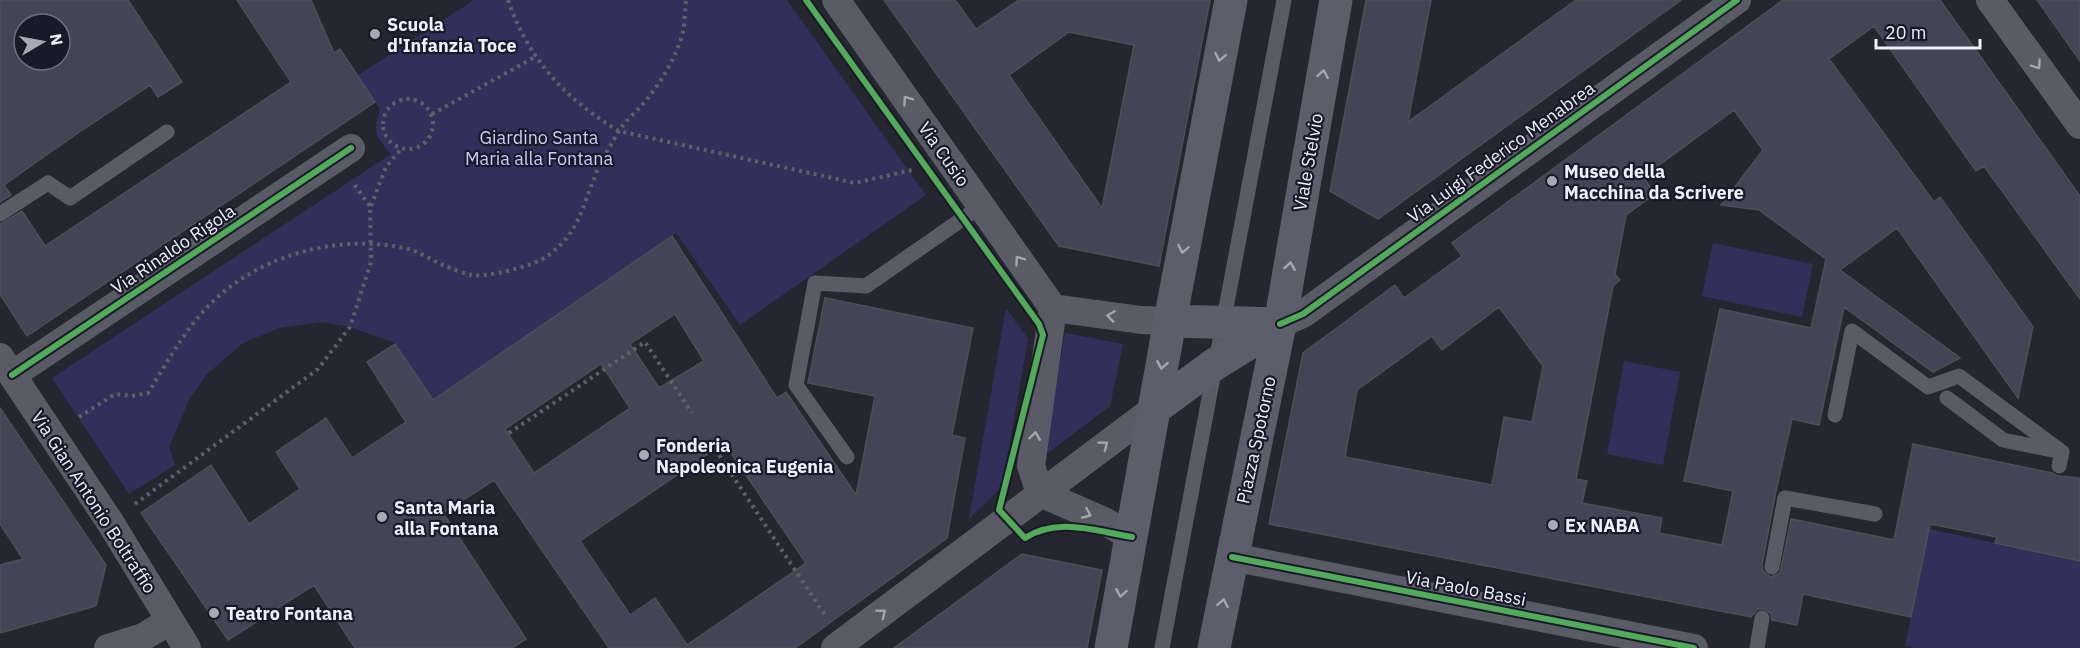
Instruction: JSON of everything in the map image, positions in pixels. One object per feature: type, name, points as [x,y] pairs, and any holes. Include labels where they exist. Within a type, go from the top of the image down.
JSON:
[{"type":"main road","points":[[1111,648],[1231,0]]},
{"type":"main road","name":"Viale Stelvio","points":[[1280,324],[1336,0]]},
{"type":"main road","points":[[1170,321],[1280,324]]},
{"type":"main road","points":[[1154,409],[1215,364],[1280,324]]},
{"type":"main road","name":"Piazza Spotorno","points":[[1232,557],[1280,324]]},
{"type":"main road","points":[[1214,648],[1232,557]]},
{"type":"street","name":"Via Cusio","points":[[836,0],[1053,308]]},
{"type":"street","name":"Via Luigi Federico Menabrea","points":[[1280,324],[1303,314],[1737,0]]},
{"type":"street","points":[[1990,0],[2080,125]]},
{"type":"street","name":"Via Rinaldo Rigola","points":[[6,366],[344,153]]},
{"type":"street","points":[[1132,537],[1104,521],[1040,493],[1031,466],[1053,308],[1141,320],[1170,321]]},
{"type":"street","name":"Via Gian Antonio Boltraffio","points":[[6,366],[110,522],[187,648]]},
{"type":"street","points":[[839,645],[1154,409]]},
{"type":"street","name":"Via Paolo Bassi","points":[[1232,557],[1694,648]]},
{"type":"street","points":[[108,648],[143,636],[170,621]]},
{"type":"lane","points":[[1162,648],[1284,0]]},
{"type":"lane","points":[[0,214],[48,183],[70,198],[167,132]]},
{"type":"lane","points":[[847,457],[796,385],[815,284],[866,286],[981,206]]},
{"type":"lane","points":[[1834,415],[1852,331],[1928,387],[1959,376],[2061,459],[2003,440],[1947,398]]},
{"type":"lane","points":[[1772,567],[1785,498],[1875,514]]},
{"type":"lane","points":[[1756,648],[1762,618]]},
{"type":"path","points":[[508,0],[535,57],[560,88],[592,115],[619,131],[855,183],[912,170]]},
{"type":"path","points":[[74,420],[115,394],[132,396],[148,393],[184,334],[202,312],[228,288],[261,266],[293,254],[345,244],[404,248],[473,275],[519,269],[547,257],[567,238],[579,221],[596,173],[619,131],[644,104],[668,70],[683,31],[686,0]]},
{"type":"path","points":[[432,114],[535,57]]},
{"type":"path","points":[[404,98],[415,99],[425,104],[432,114],[434,125],[431,136],[423,145],[413,149],[401,149],[391,143],[384,134],[382,122],[386,111],[393,103],[404,98]]},
{"type":"path","points":[[135,503],[318,369],[350,327],[371,262],[370,206],[386,167],[401,149]]},
{"type":"path","points":[[344,153],[370,206]]},
{"type":"path","points":[[509,433],[645,342],[692,413]]},
{"type":"path","points":[[716,449],[839,645]]},
{"type":"green space","name":"Giardino Santa Maria alla Fontana","points":[[474,0],[787,0],[926,195],[740,325],[676,233],[433,400],[395,343],[350,327],[322,322],[279,328],[243,343],[207,374],[190,398],[169,447],[175,465],[129,494],[52,378],[391,154],[377,134],[376,123],[380,109],[357,76]]},
{"type":"green space","points":[[1713,243],[1813,264],[1802,317],[1702,296]]},
{"type":"green space","points":[[1006,308],[1028,339],[1002,487],[969,519]]},
{"type":"green space","points":[[1065,333],[1123,344],[1110,406],[1044,456]]},
{"type":"green space","points":[[1624,361],[1680,372],[1663,465],[1607,454]]},
{"type":"green space","points":[[1929,529],[2080,561],[2080,648],[1916,648],[1905,646]]},
{"type":"building","points":[[0,0],[128,0],[182,82],[158,97],[150,85],[4,185],[11,195],[0,202]]},
{"type":"building","points":[[237,0],[311,0],[334,53],[340,49],[375,102],[27,336],[0,294],[0,224],[22,211],[45,246],[291,82]]},
{"type":"building","points":[[884,0],[955,0],[976,29],[1019,0],[1210,0],[1159,266],[1059,246]],"holes":[[[1069,32],[1134,45],[1102,208],[1009,75]]]},
{"type":"building","points":[[1366,0],[1431,0],[1408,122],[1576,0],[1681,0],[1378,219],[1330,191]]},
{"type":"building","points":[[1783,0],[1940,0],[2080,196],[2080,299],[1984,166],[1976,171],[1874,26],[1829,59],[1934,202],[1940,197],[2033,327],[2018,398],[1897,228],[1840,270],[1960,358],[1933,372],[1844,307],[1819,425],[1792,419],[1775,496],[1762,565],[1763,571],[1771,577],[1780,573],[1791,519],[1894,540],[1913,444],[2058,476],[2080,478],[2080,561],[1995,543],[1997,537],[1930,524],[1911,617],[1803,594],[1797,625],[1772,620],[1771,614],[1764,609],[1758,609],[1751,617],[1269,524],[1303,353],[1395,285],[1404,298],[1462,256],[1452,243]],"holes":[[[1734,110],[1763,150],[1721,205],[1759,210],[1826,259],[1811,328],[1720,309],[1684,481],[1733,491],[1722,545],[1659,533],[1662,518],[1582,503],[1587,481],[1576,479],[1613,286],[1620,280],[1615,274],[1626,215],[1655,194],[1643,177]],[[1499,307],[1543,366],[1532,422],[1504,417],[1492,485],[1345,457],[1357,390],[1432,336],[1442,350]]]},
{"type":"building","points":[[2037,0],[2080,0],[2080,61]]},
{"type":"building","points":[[672,236],[777,398],[786,392],[856,495],[875,396],[808,383],[825,298],[973,328],[952,435],[965,438],[947,538],[795,648],[609,648],[494,480],[443,513],[526,639],[512,648],[355,648],[314,585],[228,640],[141,513],[211,465],[249,524],[300,489],[276,452],[326,418],[352,458],[406,422],[367,362],[395,344],[433,400]],"holes":[[[675,314],[704,361],[659,388],[630,344]],[[601,364],[630,408],[534,473],[505,429]],[[724,443],[806,563],[687,645],[655,598],[630,615],[580,541]]]},
{"type":"building","points":[[0,408],[106,565],[96,606],[0,633],[0,565],[23,559],[0,524]]},
{"type":"building","points":[[1022,554],[1102,570],[1087,648],[894,648]]},
{"type":"cycle path","points":[[806,0],[1039,324],[1043,335],[999,510],[1025,538],[1050,528],[1064,527],[1091,529],[1132,537]]},
{"type":"cycle path","points":[[1280,324],[1303,314],[1737,0]]},
{"type":"cycle path","points":[[12,375],[351,148]]},
{"type":"cycle path","points":[[1232,557],[1694,648]]},
{"type":"place","name":"Scuola d'Infanzia Toce","points":[[375,34]]},
{"type":"place","name":"Museo della Macchina da Scrivere","points":[[1552,181]]},
{"type":"place","name":"Fonderia Napoleonica Eugenia","points":[[644,455]]},
{"type":"place","name":"Santa Maria alla Fontana","points":[[382,517]]},
{"type":"place","name":"Ex NABA","points":[[1553,525]]},
{"type":"place","name":"Teatro Fontana","points":[[214,613]]}]
